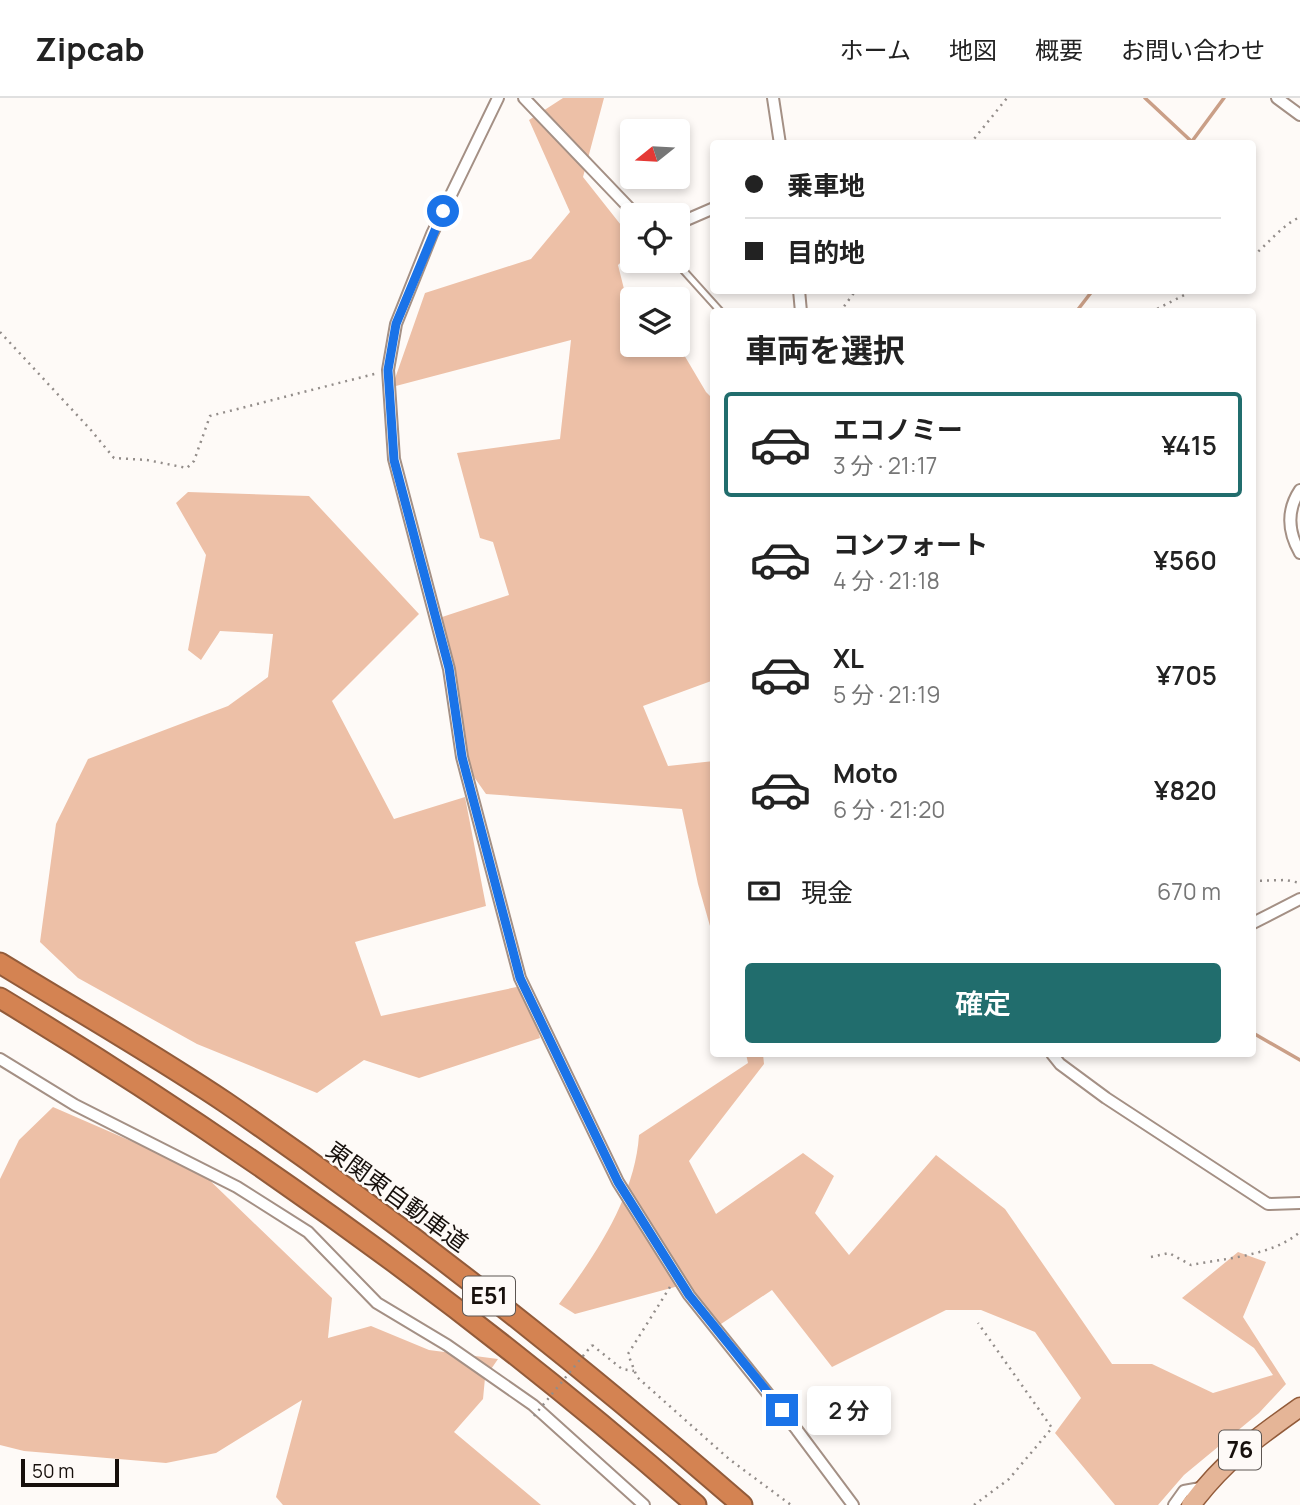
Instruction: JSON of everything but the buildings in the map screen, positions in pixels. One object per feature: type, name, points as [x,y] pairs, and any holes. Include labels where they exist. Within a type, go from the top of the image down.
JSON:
[{"type":"highway","name":"東関東自動車道","points":[[0,963],[224,1102],[475,1285],[629,1407],[741,1505]]},
{"type":"highway","name":"E51","points":[[0,998],[114,1067],[310,1199],[459,1309],[609,1429],[696,1505]]},
{"type":"main road","name":"76","points":[[1191,1505],[1219,1469],[1252,1440],[1300,1407]]},
{"type":"street","points":[[498,98],[432,234],[396,324],[388,370],[394,460],[449,668],[462,757],[520,978],[618,1182],[689,1295],[853,1505]]},
{"type":"street","points":[[524,98],[625,203]]},
{"type":"street","points":[[773,98],[779,140]]},
{"type":"street","points":[[1277,98],[1300,115]]},
{"type":"street","points":[[690,218],[710,210]]},
{"type":"street","points":[[1300,491],[1293,501],[1289,522],[1300,553]]},
{"type":"street","points":[[1256,921],[1300,899]]},
{"type":"street","points":[[1054,1057],[1106,1098],[1268,1204],[1300,1203]]},
{"type":"street","points":[[0,1059],[75,1105],[237,1187],[307,1231],[377,1303],[447,1345],[533,1405],[644,1505]]},
{"type":"street","points":[[1174,1505],[1184,1492],[1206,1487]]},
{"type":"lane","points":[[685,273],[717,308]]},
{"type":"path","points":[[973,140],[1007,98]]},
{"type":"path","points":[[1256,254],[1286,223],[1300,217]]},
{"type":"path","points":[[1159,308],[1186,294]]},
{"type":"path","points":[[0,332],[114,458],[147,460],[187,468],[194,461],[210,416],[388,370]]},
{"type":"path","points":[[1256,881],[1286,880],[1300,883]]},
{"type":"path","points":[[1151,1257],[1169,1253],[1191,1265],[1272,1248],[1292,1239],[1300,1232]]},
{"type":"path","points":[[677,1275],[628,1354],[634,1371],[637,1377],[729,1459],[791,1505]]},
{"type":"path","points":[[974,1505],[1009,1479],[1052,1428],[978,1323]]},
{"type":"path","points":[[534,1416],[592,1345],[622,1369],[634,1371]]},
{"type":"shaded area","points":[[563,98],[604,98],[583,177],[620,224],[618,265],[624,287],[620,287],[620,357],[685,357],[710,396],[710,681],[643,706],[668,766],[710,761],[710,926],[682,809],[486,794],[467,767],[436,619],[509,595],[493,542],[480,538],[457,453],[560,439],[571,340],[392,387],[425,293],[531,259],[570,212],[529,120]]},
{"type":"shaded area","points":[[188,492],[309,496],[419,614],[332,701],[394,819],[465,797],[486,906],[355,942],[381,1016],[526,985],[540,1038],[419,1078],[364,1060],[317,1093],[197,1044],[78,978],[40,942],[56,824],[88,759],[228,706],[268,677],[273,634],[220,631],[201,660],[188,650],[206,555],[176,503]]},
{"type":"shaded area","points":[[747,1057],[763,1057],[764,1064],[689,1161],[716,1214],[803,1153],[834,1176],[815,1213],[849,1255],[936,1155],[1005,1209],[1112,1364],[1152,1364],[1213,1393],[1273,1375],[1254,1348],[1182,1298],[1238,1252],[1266,1262],[1243,1317],[1286,1384],[1259,1413],[1184,1475],[1158,1505],[1115,1505],[1055,1433],[1081,1398],[1035,1332],[981,1310],[946,1310],[832,1367],[772,1290],[718,1326],[686,1284],[575,1314],[559,1304],[611,1225],[630,1181],[639,1135],[748,1063]]},
{"type":"shaded area","points":[[53,1107],[200,1171],[332,1298],[328,1338],[371,1326],[429,1350],[498,1359],[485,1378],[483,1399],[454,1432],[541,1505],[283,1505],[276,1497],[302,1400],[216,1453],[166,1463],[24,1451],[0,1445],[0,1179],[19,1140]]},
{"type":"waterway","points":[[1145,98],[1190,140]]},
{"type":"waterway","points":[[1193,140],[1224,98]]},
{"type":"waterway","points":[[1079,308],[1090,294]]},
{"type":"waterway","points":[[1256,1035],[1300,1060]]},
{"type":"route","points":[[443,211],[396,324],[388,370],[394,460],[449,668],[462,757],[520,978],[618,1182],[689,1295],[782,1410]]}]
